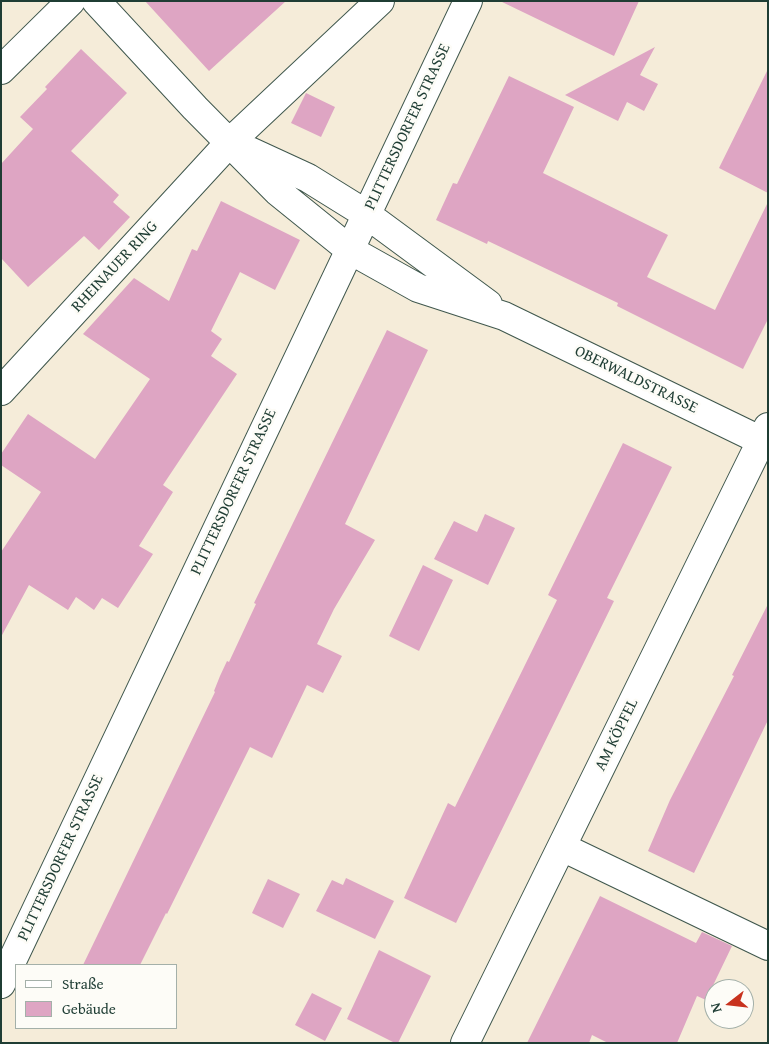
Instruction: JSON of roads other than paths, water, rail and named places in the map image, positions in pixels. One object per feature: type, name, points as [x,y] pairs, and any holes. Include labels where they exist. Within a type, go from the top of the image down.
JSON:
[{"type":"street","points":[[1,70],[72,1]]},
{"type":"street","points":[[96,1],[195,108],[277,191],[350,250]]},
{"type":"street","name":"RHEINAUER RING","points":[[1,391],[230,142],[380,1]]},
{"type":"street","name":"PLITTERSDORFER STRASSE","points":[[1,984],[468,1]]},
{"type":"street","points":[[230,142],[308,178],[366,214]]},
{"type":"street","name":"OBERWALDSTRASSE","points":[[366,214],[504,316]]},
{"type":"street","name":"OBERWALDSTRASSE","points":[[350,250],[418,288],[504,316],[766,437]]},
{"type":"street","name":"AM KÖPFEL","points":[[465,1043],[766,437]]},
{"type":"street","points":[[562,847],[768,946]]}]
